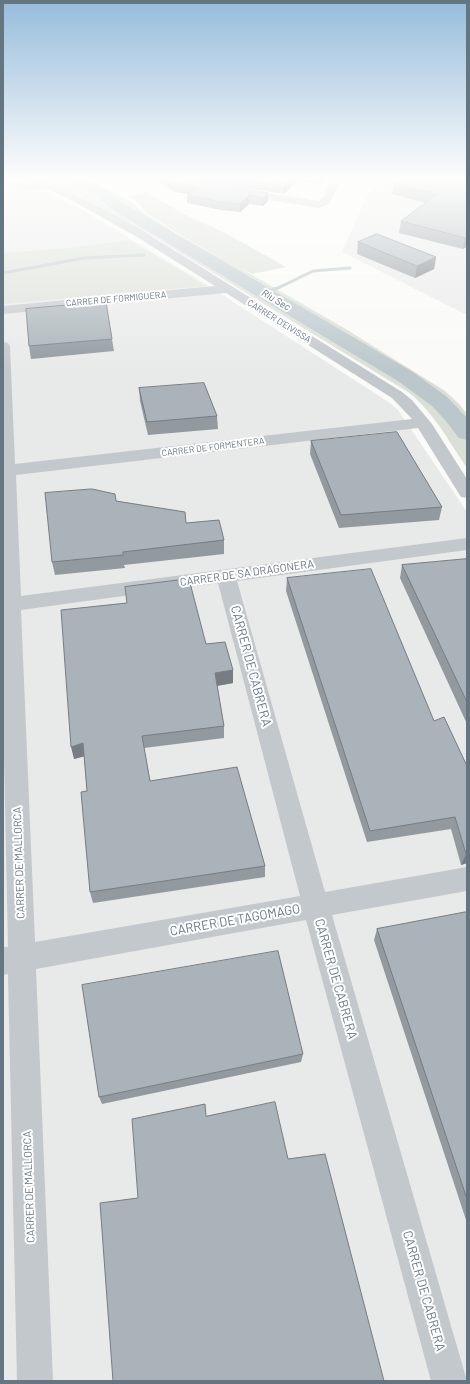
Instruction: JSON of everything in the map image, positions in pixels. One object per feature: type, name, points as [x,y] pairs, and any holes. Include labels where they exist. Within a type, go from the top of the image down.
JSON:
[{"type":"street","name":"CARRER D'EIVISSA","points":[[154,244],[406,401],[467,493]]},
{"type":"street","name":"CARRER DE FORMIGUERA","points":[[3,310],[229,289]]},
{"type":"street","name":"CARRER DE MALLORCA","points":[[3,346],[12,960],[35,1381]]},
{"type":"street","name":"CARRER DE FORMENTERA","points":[[5,471],[422,423]]},
{"type":"street","name":"CARRER DE SA DRAGONERA","points":[[7,605],[467,544]]},
{"type":"street","name":"CARRER DE CABRERA","points":[[226,576],[316,906],[449,1381]]},
{"type":"street","name":"CARRER DE TAGOMAGO","points":[[12,960],[467,879]]},
{"type":"shaded area","points":[[3,244],[138,244],[201,281],[390,403],[398,410],[467,512],[467,1381],[3,1381]]},
{"type":"shaded area","points":[[103,244],[135,244],[206,286],[3,304],[3,253],[71,248]]},
{"type":"shaded area","points":[[165,244],[194,244],[223,259],[195,244],[244,244],[286,267],[252,274],[228,261],[344,328],[445,391],[467,414],[467,468],[433,418],[408,392]]},
{"type":"shaded area","points":[[346,244],[467,244],[467,315],[342,252]]},
{"type":"building","points":[[362,244],[402,244],[436,257],[417,266]]},
{"type":"building","points":[[106,302],[112,339],[29,346],[26,309]]},
{"type":"building","points":[[204,383],[217,416],[147,422],[139,388]]},
{"type":"building","points":[[397,432],[442,507],[341,515],[311,441]]},
{"type":"building","points":[[92,489],[115,494],[116,501],[185,512],[186,523],[219,520],[224,540],[123,552],[123,555],[52,562],[45,493]]},
{"type":"building","points":[[467,559],[467,702],[402,565]]},
{"type":"building","points":[[371,569],[434,721],[444,717],[467,766],[466,854],[455,817],[370,831],[287,578]]},
{"type":"building","points":[[189,579],[206,644],[225,642],[233,670],[215,673],[224,726],[142,736],[150,781],[237,767],[265,866],[90,892],[81,792],[87,791],[83,743],[71,747],[61,610],[127,603],[125,587]]},
{"type":"building","points":[[467,912],[467,1199],[377,929]]},
{"type":"building","points":[[278,951],[303,1054],[99,1097],[82,985]]},
{"type":"building","points":[[275,1102],[288,1159],[325,1154],[384,1381],[113,1381],[100,1203],[138,1198],[132,1119],[205,1104],[206,1116]]},
{"type":"waterway","name":"Riu Sec","points":[[182,244],[406,376],[423,388],[454,416],[467,433]]},
{"type":"waterway","name":"Riu Sec","points":[[183,251],[193,250]]},
{"type":"waterway","points":[[3,273],[84,258],[144,255]]},
{"type":"waterway","points":[[265,292],[278,288],[313,271],[350,268]]}]
